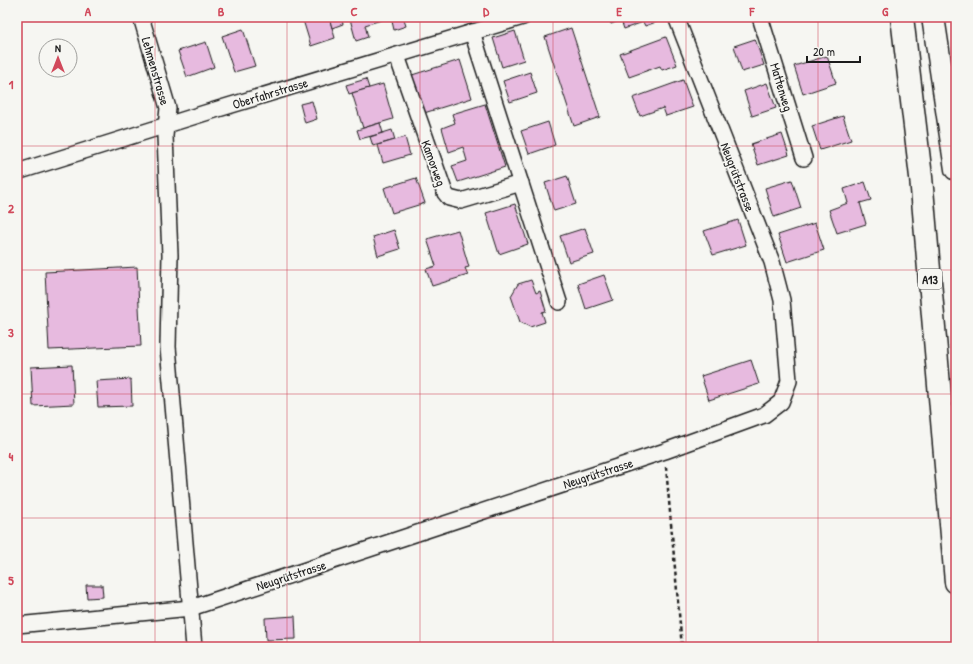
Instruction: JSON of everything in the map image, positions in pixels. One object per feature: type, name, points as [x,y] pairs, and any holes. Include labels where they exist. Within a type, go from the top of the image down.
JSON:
[{"type":"highway","name":"A13","points":[[902,17],[921,177],[956,582]]},
{"type":"highway","points":[[933,17],[956,169]]},
{"type":"street","name":"Lehmenstrasse","points":[[141,17],[168,108],[165,136],[170,255],[168,347],[194,647]]},
{"type":"street","name":"Oberfahrstrasse","points":[[17,172],[166,125],[523,17]]},
{"type":"street","name":"Neugrütstrasse","points":[[17,625],[191,608],[665,451],[764,415],[781,402],[789,381],[782,300],[772,262],[676,17]]},
{"type":"street","name":"Mattenweg","points":[[760,17],[804,158]]},
{"type":"street","points":[[472,32],[559,302]]},
{"type":"street","name":"Kamorweg","points":[[397,56],[445,193],[449,198],[461,201],[521,182]]},
{"type":"path","points":[[665,451],[682,647]]},
{"type":"building","points":[[315,17],[329,17],[335,38],[311,46],[303,20]]},
{"type":"building","points":[[329,17],[341,17],[343,24],[332,28]]},
{"type":"building","points":[[353,17],[391,17],[365,25],[368,37],[356,41],[350,19]]},
{"type":"building","points":[[391,17],[403,17],[406,26],[394,30]]},
{"type":"building","points":[[608,17],[658,17],[659,21],[645,26],[643,22],[624,29],[621,20],[611,24]]},
{"type":"building","points":[[571,28],[600,117],[574,126],[545,37]]},
{"type":"building","points":[[243,29],[255,66],[234,72],[222,36]]},
{"type":"building","points":[[515,31],[524,60],[502,67],[493,38]]},
{"type":"building","points":[[666,37],[677,65],[662,70],[660,66],[629,77],[620,54]]},
{"type":"building","points":[[755,39],[764,65],[742,72],[734,46]]},
{"type":"building","points":[[206,42],[214,67],[187,77],[178,51]]},
{"type":"building","points":[[827,56],[836,83],[803,94],[794,66]]},
{"type":"building","points":[[460,60],[472,98],[424,113],[412,75]]},
{"type":"building","points":[[530,72],[537,93],[510,102],[503,81]]},
{"type":"building","points":[[366,79],[369,88],[349,94],[346,85]]},
{"type":"building","points":[[683,80],[693,107],[666,116],[663,108],[640,116],[633,98]]},
{"type":"building","points":[[767,83],[776,108],[752,116],[744,91]]},
{"type":"building","points":[[383,84],[393,119],[363,128],[352,93]]},
{"type":"building","points":[[312,101],[317,119],[305,123],[300,104]]},
{"type":"building","points":[[485,104],[505,167],[458,182],[452,166],[467,161],[463,147],[449,152],[442,128],[455,123],[452,114]]},
{"type":"building","points":[[843,116],[851,140],[820,150],[812,126]]},
{"type":"building","points":[[548,122],[555,145],[529,154],[521,131]]},
{"type":"building","points":[[380,123],[383,133],[360,139],[357,130]]},
{"type":"building","points":[[392,130],[395,140],[373,146],[370,137]]},
{"type":"building","points":[[782,134],[789,155],[758,165],[751,144]]},
{"type":"building","points":[[405,137],[410,155],[383,163],[378,145]]},
{"type":"building","points":[[567,176],[576,204],[554,211],[545,183]]},
{"type":"building","points":[[416,178],[425,203],[392,213],[384,188]]},
{"type":"building","points":[[792,180],[801,208],[774,217],[765,188]]},
{"type":"building","points":[[865,182],[871,200],[860,203],[866,224],[837,233],[829,210],[848,203],[844,189]]},
{"type":"building","points":[[515,204],[528,244],[499,254],[486,213]]},
{"type":"building","points":[[738,220],[746,245],[713,255],[704,231]]},
{"type":"building","points":[[815,223],[824,250],[787,262],[778,235]]},
{"type":"building","points":[[585,228],[594,254],[569,262],[560,236]]},
{"type":"building","points":[[394,230],[400,249],[378,256],[373,237]]},
{"type":"building","points":[[458,230],[469,267],[465,268],[468,275],[432,286],[426,269],[436,266],[427,239]]},
{"type":"building","points":[[137,267],[141,346],[49,350],[45,272]]},
{"type":"building","points":[[604,275],[613,300],[586,309],[578,284]]},
{"type":"building","points":[[531,280],[536,293],[540,291],[546,311],[542,312],[545,322],[530,327],[520,322],[511,296],[518,284]]},
{"type":"building","points":[[751,360],[759,384],[709,400],[701,376]]},
{"type":"building","points":[[72,365],[74,404],[33,406],[31,367]]},
{"type":"building","points":[[131,379],[132,406],[98,407],[96,381]]},
{"type":"building","points":[[86,585],[102,585],[103,597],[87,598]]},
{"type":"building","points":[[295,616],[296,639],[266,640],[265,618]]}]
